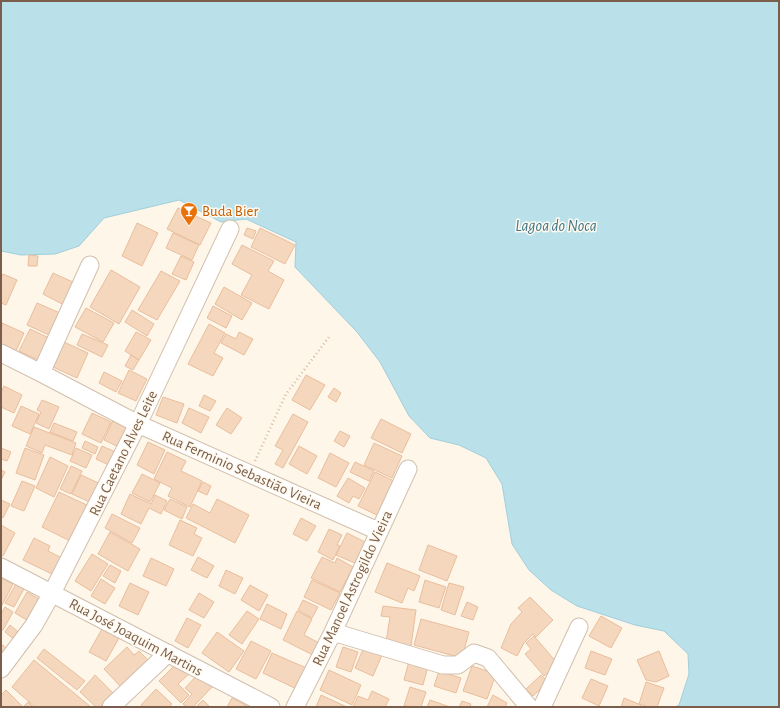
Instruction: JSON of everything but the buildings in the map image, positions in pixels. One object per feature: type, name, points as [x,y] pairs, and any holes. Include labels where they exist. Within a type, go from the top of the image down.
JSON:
[{"type":"street","name":"Rua Caetano Alves Leite","points":[[1,669],[34,625],[52,593],[138,424],[230,229]]},
{"type":"street","points":[[41,372],[90,265]]},
{"type":"street","name":"Rua Ferminio Sebastião Vieira","points":[[1,353],[41,372],[138,424],[378,531]]},
{"type":"street","name":"Rua Manoel Astrogildo Vieira","points":[[295,707],[333,632],[378,531],[408,469]]},
{"type":"street","name":"Rua José Joaquim Martins","points":[[1,567],[271,707]]},
{"type":"street","points":[[542,707],[579,627]]},
{"type":"street","points":[[333,632],[443,665],[458,665],[474,654],[488,658],[529,707]]},
{"type":"street","points":[[111,707],[168,653]]},
{"type":"path","points":[[250,474],[286,394],[329,337]]},
{"type":"water","name":"Lagoa do Noca","points":[[1,1],[779,1],[779,707],[675,707],[679,705],[689,674],[688,654],[664,631],[635,625],[577,606],[551,590],[529,570],[512,544],[502,484],[486,458],[459,445],[430,438],[409,416],[380,362],[357,332],[295,267],[296,242],[246,219],[221,222],[179,200],[104,218],[79,246],[55,254],[21,255],[1,251]]},
{"type":"place","name":"Buda Bier","points":[[189,226]]}]
